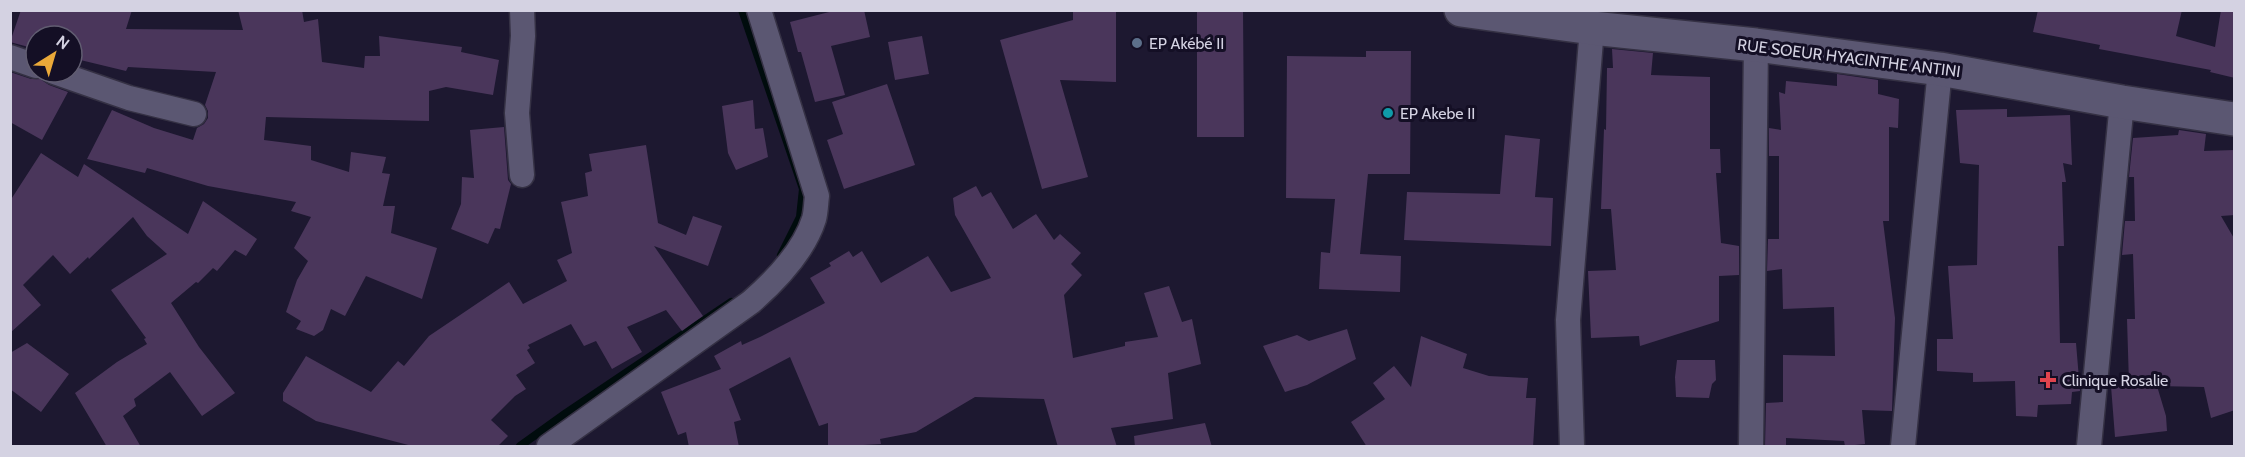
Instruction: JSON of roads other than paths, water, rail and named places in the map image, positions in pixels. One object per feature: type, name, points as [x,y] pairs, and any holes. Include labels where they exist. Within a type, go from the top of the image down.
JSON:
[{"type":"main road","name":"RUE SOEUR HYACINTHE ANTINI","points":[[1461,10],[1592,28],[1756,45],[1940,69],[2122,102],[2235,119]]},
{"type":"street","points":[[522,10],[523,36],[517,113],[522,175]]},
{"type":"street","points":[[549,447],[751,302],[776,280],[791,260],[814,219],[817,196],[759,10]]},
{"type":"street","points":[[1572,447],[1568,320],[1592,28]]},
{"type":"street","points":[[1750,447],[1756,45]]},
{"type":"street","points":[[1903,447],[1940,69]]},
{"type":"street","points":[[84,82],[129,98],[194,114]]},
{"type":"street","points":[[2089,447],[2122,102]]},
{"type":"waterway","points":[[742,10],[803,189],[800,217],[781,255]]},
{"type":"waterway","points":[[520,446],[731,302]]},
{"type":"place","name":"EP Akébé II","points":[[1137,43]]},
{"type":"place","name":"EP Akebe II","points":[[1388,113]]},
{"type":"place","name":"Clinique Rosalie","points":[[2048,380]]}]
